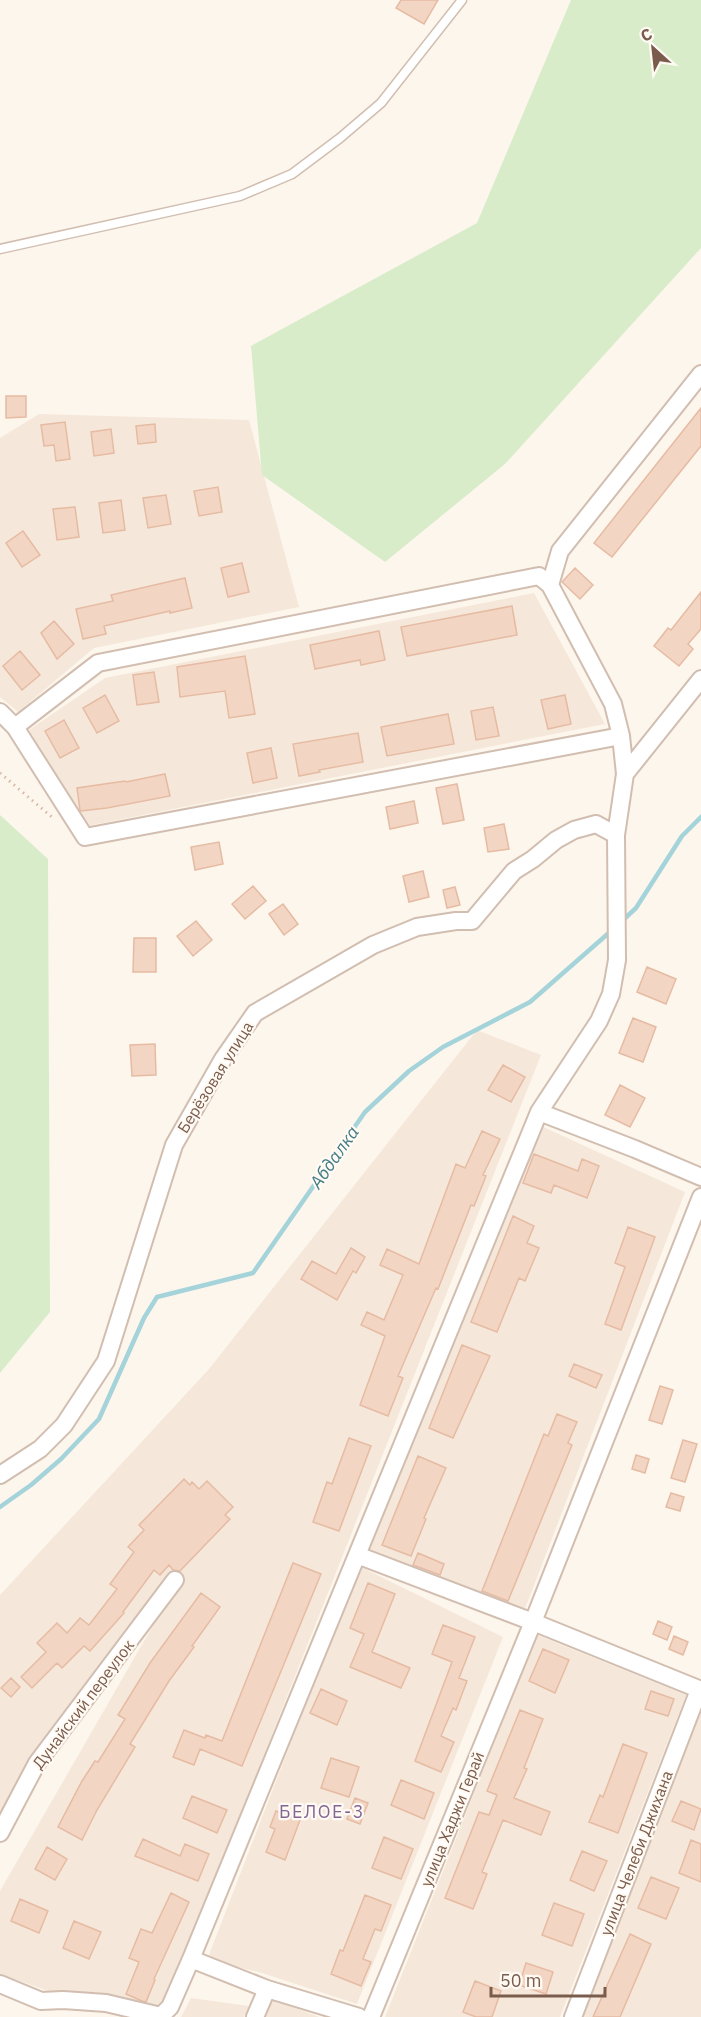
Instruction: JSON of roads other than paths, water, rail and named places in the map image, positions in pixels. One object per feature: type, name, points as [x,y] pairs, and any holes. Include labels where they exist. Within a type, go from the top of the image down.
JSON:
[{"type":"street","points":[[550,585],[560,551],[701,374]]},
{"type":"street","points":[[0,1984],[41,2001],[106,2003],[161,2016],[170,2007],[539,1112],[599,1021],[611,994],[617,960],[616,835],[625,774],[621,736],[613,704],[550,585],[539,576],[98,663],[15,727]]},
{"type":"street","points":[[625,774],[701,679]]},
{"type":"street","points":[[0,712],[15,727],[84,837],[621,736]]},
{"type":"street","name":"Берёзовая улица","points":[[0,1475],[40,1449],[64,1425],[106,1361],[174,1145],[223,1059],[255,1013],[373,945],[417,927],[472,921],[514,871],[556,840],[574,830],[596,824],[616,835]]},
{"type":"street","points":[[539,1112],[701,1177]]},
{"type":"street","name":"улица Хаджи Герай","points":[[371,2017],[533,1622],[701,1197]]},
{"type":"street","points":[[357,1555],[533,1622],[700,1690]]},
{"type":"street","name":"Дунайский переулок","points":[[0,1833],[37,1763],[175,1580]]},
{"type":"street","name":"улица Челеби Джихана","points":[[573,2017],[700,1690]]},
{"type":"street","points":[[191,1959],[267,1989],[359,2017]]},
{"type":"street","points":[[255,2017],[267,1989]]},
{"type":"lane","points":[[0,249],[240,196],[292,174],[381,103],[462,0]]},
{"type":"waterway","name":"Абдалка","points":[[622,921],[636,908],[682,836],[701,817]]},
{"type":"waterway","name":"Абдалка","points":[[0,1507],[31,1485],[61,1459],[99,1419],[144,1318],[157,1297],[253,1273],[365,1112],[409,1071],[443,1047],[530,1002],[611,931]]},
{"type":"district","name":"БЕЛОЕ-3","points":[[322,1811]]}]
